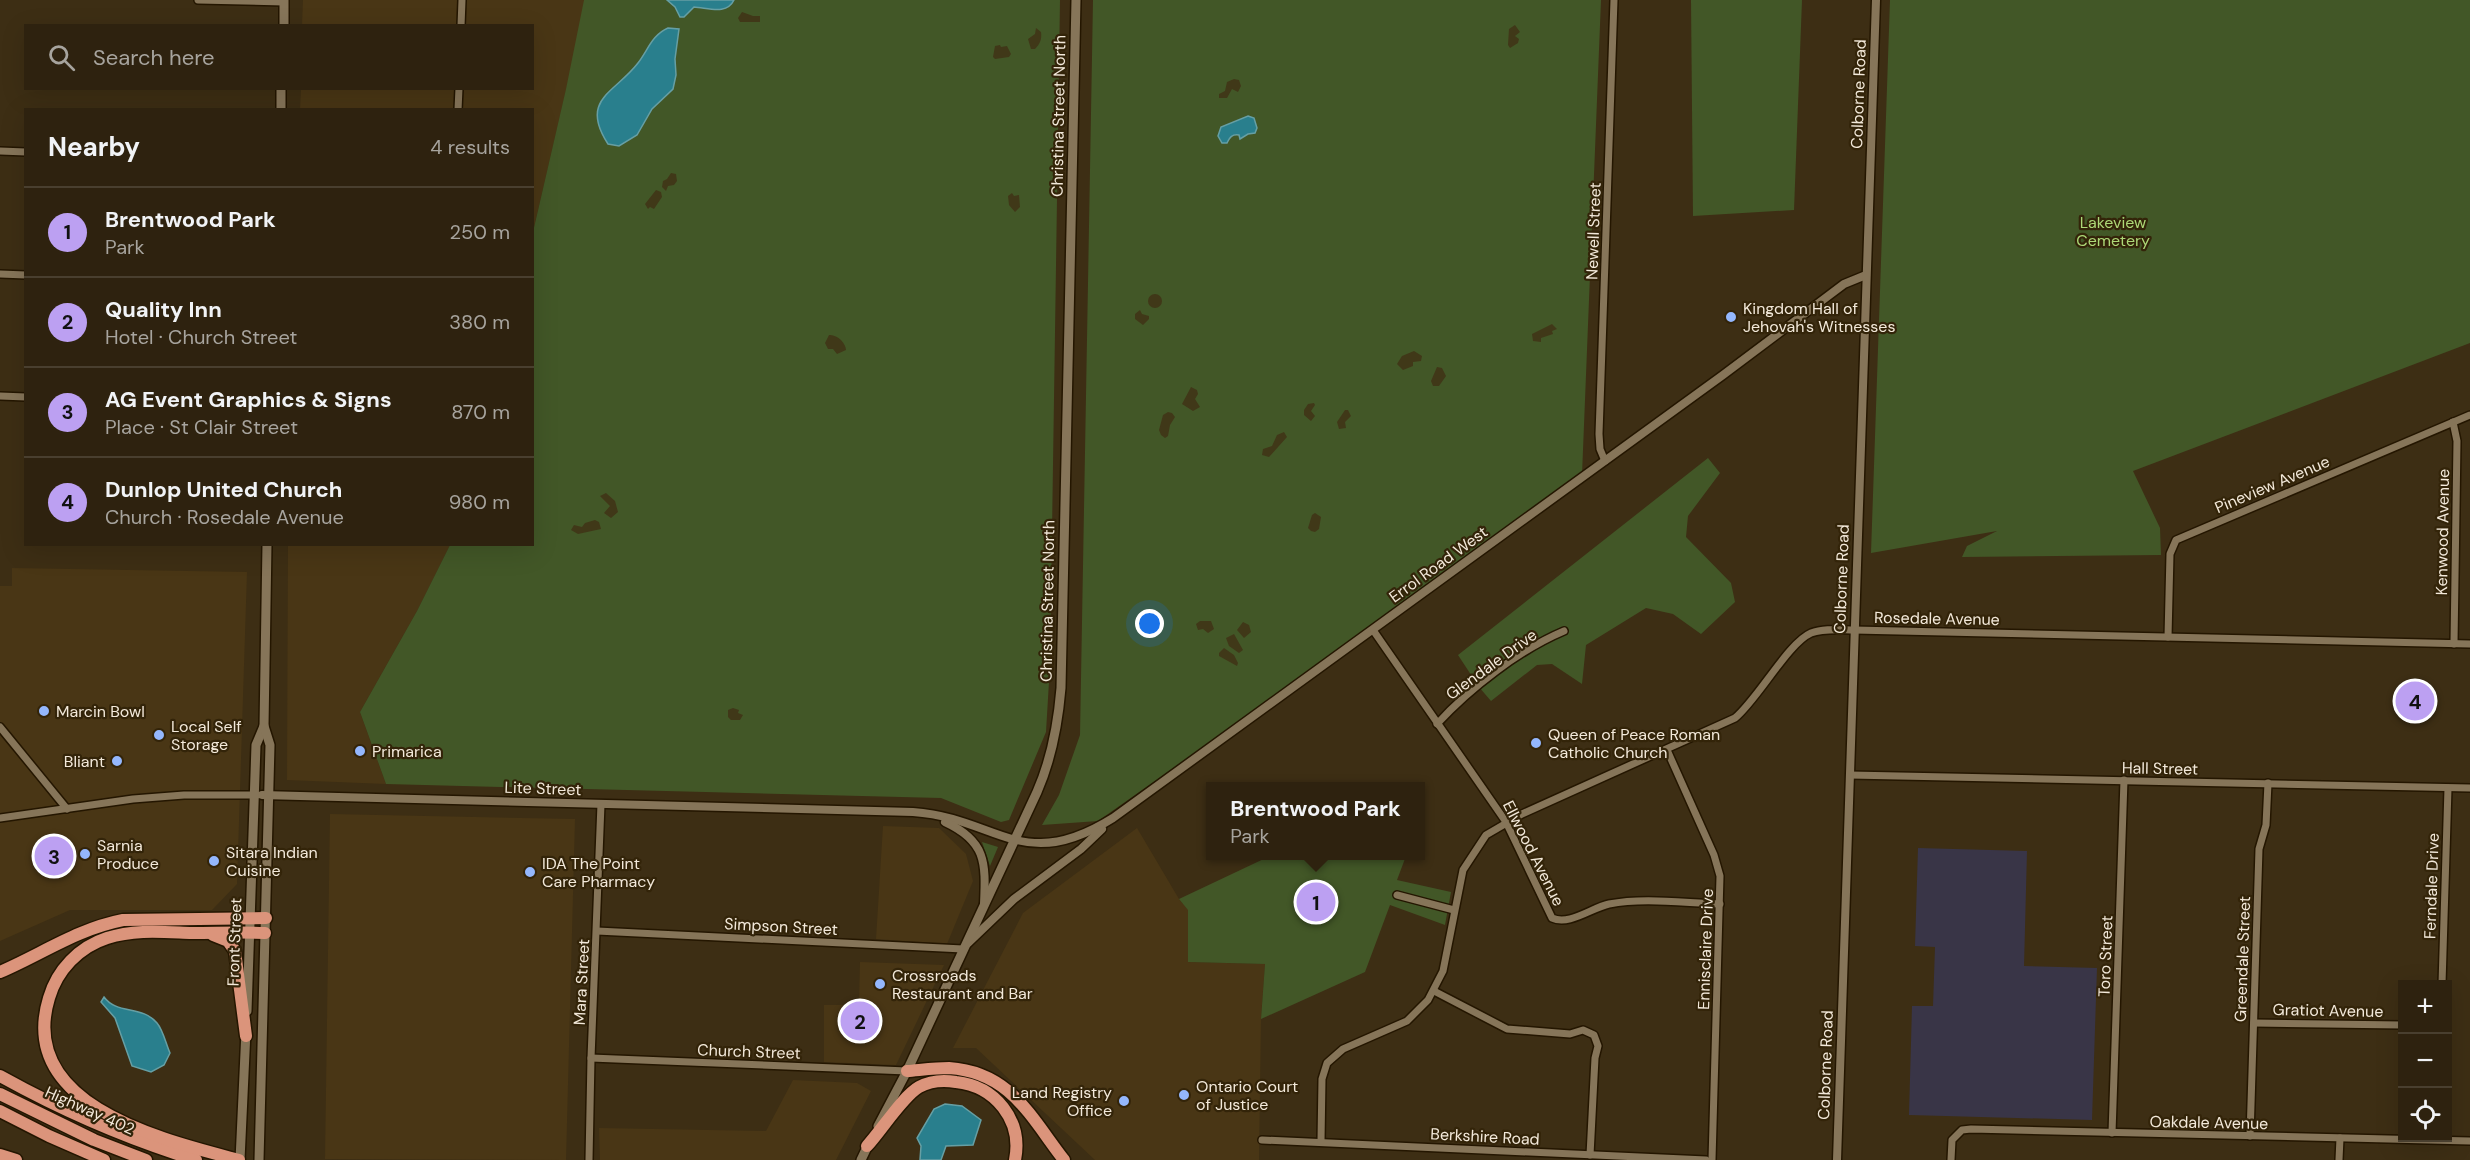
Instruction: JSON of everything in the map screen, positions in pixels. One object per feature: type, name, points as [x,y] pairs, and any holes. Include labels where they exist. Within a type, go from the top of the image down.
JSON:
[{"type":"highway","points":[[0,972],[77,933],[105,923],[123,920],[266,918]]},
{"type":"highway","points":[[240,1160],[209,1152],[123,1122],[81,1098],[60,1076],[54,1065],[44,1030],[45,1012],[54,984],[65,967],[82,950],[103,939],[130,932],[265,933]]},
{"type":"highway","points":[[194,933],[223,938],[235,951],[246,1036]]},
{"type":"highway","points":[[907,1071],[947,1068],[980,1074],[993,1079],[1018,1100],[1064,1160]]},
{"type":"highway","points":[[0,1077],[76,1116],[162,1150],[196,1160]]},
{"type":"highway","points":[[867,1146],[910,1093],[928,1083],[949,1081],[978,1086],[999,1101],[1013,1123],[1017,1145],[1015,1160]]},
{"type":"highway","name":"Highway 402","points":[[0,1085],[77,1124],[168,1160]]},
{"type":"highway","points":[[0,1094],[94,1140],[146,1160]]},
{"type":"highway","points":[[0,1111],[104,1160]]},
{"type":"highway","points":[[0,1155],[16,1160]]},
{"type":"main road","name":"Christina Street North","points":[[861,1160],[907,1071],[1014,841],[1050,759],[1058,717],[1061,688],[1076,0]]},
{"type":"main road","points":[[284,1],[284,24]]},
{"type":"main road","points":[[281,90],[281,108]]},
{"type":"main road","name":"Front Street","points":[[240,1160],[250,918],[261,795],[270,745],[264,726],[267,546]]},
{"type":"main road","name":"Front Street","points":[[259,1160],[266,918],[261,795],[256,745],[264,726]]},
{"type":"street","points":[[198,0],[284,1]]},
{"type":"street","points":[[461,24],[462,0]]},
{"type":"street","name":"Newell Street","points":[[1605,461],[1600,449],[1599,434],[1614,0]]},
{"type":"street","name":"Colborne Road","points":[[1837,1160],[1876,0]]},
{"type":"street","points":[[458,108],[459,90]]},
{"type":"street","points":[[0,151],[24,152]]},
{"type":"street","points":[[0,274],[24,275]]},
{"type":"street","name":"Errol Road West","points":[[1014,841],[1030,843],[1063,841],[1084,834],[1113,819],[1844,284],[1866,275]]},
{"type":"street","points":[[0,396],[24,397]]},
{"type":"street","name":"Pineview Avenue","points":[[2168,637],[2170,554],[2176,540],[2470,415]]},
{"type":"street","name":"Kenwood Avenue","points":[[2453,422],[2457,441],[2454,644]]},
{"type":"street","name":"Ellwood Avenue","points":[[1373,630],[1506,822],[1552,918],[1566,921],[1603,906],[1624,902],[1720,904]]},
{"type":"street","name":"Glendale Drive","points":[[1437,724],[1463,698],[1528,649],[1564,631]]},
{"type":"street","name":"Rosedale Avenue","points":[[1321,1141],[1322,1078],[1331,1059],[1343,1049],[1407,1021],[1434,991],[1443,971],[1463,870],[1486,835],[1506,822],[1735,718],[1747,707],[1803,638],[1819,631],[2470,644]]},
{"type":"street","points":[[0,727],[67,809]]},
{"type":"street","name":"Ennisclaire Drive","points":[[1667,750],[1717,862],[1721,882],[1712,1160]]},
{"type":"street","name":"Hall Street","points":[[1850,775],[2470,788]]},
{"type":"street","name":"Toro Street","points":[[2112,1133],[2124,780]]},
{"type":"street","name":"Greendale Street","points":[[2250,1136],[2259,849],[2266,825],[2268,783]]},
{"type":"street","name":"Ferndale Drive","points":[[2442,980],[2448,788]]},
{"type":"street","name":"Lite Street","points":[[0,818],[166,796],[261,795],[913,812],[944,817],[1014,841]]},
{"type":"street","name":"Mara Street","points":[[589,1160],[601,804]]},
{"type":"street","points":[[913,812],[940,819],[966,833],[973,840],[985,867],[984,904]]},
{"type":"street","points":[[963,949],[1005,907],[1081,849],[1113,819]]},
{"type":"street","points":[[1397,895],[1454,910]]},
{"type":"street","name":"Simpson Street","points":[[597,931],[963,949]]},
{"type":"street","points":[[1434,991],[1507,1029],[1570,1034],[1583,1030],[1594,1035],[1598,1046],[1594,1058],[1590,1155]]},
{"type":"street","name":"Gratiot Avenue","points":[[2254,1023],[2398,1025]]},
{"type":"street","name":"Church Street","points":[[591,1058],[907,1071]]},
{"type":"street","name":"Oakdale Avenue","points":[[1951,1160],[1952,1140],[1962,1130],[1971,1129],[2398,1139]]},
{"type":"street","points":[[2339,1160],[2340,1138]]},
{"type":"street","name":"Berkshire Road","points":[[1262,1140],[1706,1160]]},
{"type":"street","name":"Oakdale Avenue","points":[[2452,1140],[2470,1141]]},
{"type":"shaded area","points":[[303,0],[587,0],[534,228],[534,108],[300,108],[301,90],[534,90],[534,24],[302,24]]},
{"type":"shaded area","points":[[288,546],[450,546],[417,611],[360,712],[386,784],[287,780]]},
{"type":"shaded area","points":[[12,568],[247,572],[237,884],[212,910],[70,910],[0,941],[0,586],[12,586]]},
{"type":"shaded area","points":[[330,814],[575,819],[566,1160],[325,1159]]},
{"type":"shaded area","points":[[883,826],[939,828],[966,854],[973,881],[947,944],[876,939]]},
{"type":"shaded area","points":[[1137,828],[1179,899],[1188,909],[1188,962],[1265,964],[1261,1019],[1259,1160],[1095,1160],[976,1048],[953,1048],[1023,913]]},
{"type":"shaded area","points":[[1918,848],[2027,851],[2024,966],[2097,968],[2092,1120],[1909,1115],[1912,1006],[1933,1006],[1935,947],[1915,946]]},
{"type":"shaded area","points":[[860,962],[944,965],[896,1065],[824,1062],[824,1005],[859,1005]]},
{"type":"shaded area","points":[[793,1080],[857,1083],[871,1091],[836,1160],[600,1160],[599,1128],[766,1131]]},
{"type":"green space","points":[[584,0],[1060,0],[1050,665],[1046,732],[1009,820],[1001,822],[941,798],[386,784],[360,712],[417,611],[450,546],[534,546],[534,228]]},
{"type":"green space","points":[[1093,0],[1601,0],[1582,475],[1326,661],[1098,821],[1042,825],[1059,795],[1080,735]]},
{"type":"green space","points":[[1691,0],[1802,0],[1794,210],[1693,216]]},
{"type":"green space","name":"Lakeview Cemetery","points":[[1890,0],[2470,0],[2470,343],[2133,471],[2160,528],[2161,555],[1962,557],[1967,546],[1997,531],[1871,553]]},
{"type":"green space","points":[[1708,458],[1720,473],[1688,516],[1686,537],[1731,583],[1735,602],[1701,634],[1673,614],[1646,608],[1586,645],[1582,684],[1552,664],[1537,665],[1491,701],[1458,655]]},
{"type":"green space","points":[[982,842],[998,847],[990,866]]},
{"type":"green space","points":[[1262,860],[1404,860],[1397,880],[1451,892],[1445,925],[1390,905],[1365,972],[1261,1019],[1265,964],[1188,962],[1188,910],[1179,899]]},
{"type":"sand","points":[[742,12],[760,16],[760,22],[740,22],[738,18]]},
{"type":"sand","points":[[1515,25],[1520,32],[1515,36],[1519,39],[1518,43],[1510,48],[1508,45],[1509,29]]},
{"type":"sand","points":[[1036,28],[1041,32],[1041,39],[1035,49],[1031,49],[1028,39],[1035,34]]},
{"type":"sand","points":[[1000,45],[1001,47],[1007,46],[1011,54],[1009,57],[995,59],[993,57],[995,46]]},
{"type":"sand","points":[[1234,79],[1239,80],[1241,86],[1238,92],[1232,89],[1227,98],[1219,98],[1219,94],[1225,91],[1227,82]]},
{"type":"sand","points":[[671,173],[676,174],[677,181],[674,185],[668,186],[666,191],[662,187],[663,181]]},
{"type":"sand","points":[[656,190],[661,192],[662,197],[654,209],[650,207],[648,209],[645,204]]},
{"type":"sand","points":[[1012,193],[1014,196],[1019,195],[1020,207],[1015,212],[1009,205],[1008,196]]},
{"type":"sand","points":[[1155,294],[1160,296],[1162,301],[1160,306],[1155,308],[1150,306],[1148,301],[1150,296]]},
{"type":"sand","points":[[1140,310],[1142,314],[1149,316],[1143,325],[1135,319],[1135,314]]},
{"type":"sand","points":[[1552,324],[1557,329],[1552,331],[1553,334],[1541,338],[1541,342],[1533,341],[1532,334]]},
{"type":"sand","points":[[829,335],[840,340],[846,350],[837,354],[833,349],[828,349],[825,343]]},
{"type":"sand","points":[[1414,351],[1422,356],[1421,361],[1413,362],[1413,366],[1403,370],[1397,364],[1402,356]]},
{"type":"sand","points":[[1437,367],[1442,368],[1446,376],[1439,386],[1433,386],[1431,381]]},
{"type":"sand","points":[[1191,387],[1197,390],[1198,394],[1195,399],[1200,407],[1193,411],[1182,404]]},
{"type":"sand","points":[[1314,403],[1311,411],[1315,416],[1311,421],[1304,415],[1304,410],[1308,404]]},
{"type":"sand","points":[[1345,410],[1348,410],[1351,416],[1345,422],[1346,428],[1339,429],[1337,422]]},
{"type":"sand","points":[[1168,412],[1175,417],[1170,425],[1168,436],[1165,438],[1159,430],[1163,415]]},
{"type":"sand","points":[[1284,432],[1287,437],[1269,457],[1262,455],[1263,449],[1272,446],[1277,435]]},
{"type":"sand","points":[[606,493],[615,501],[618,512],[611,518],[604,513],[610,506],[600,496]]},
{"type":"sand","points":[[1315,513],[1321,517],[1319,529],[1315,532],[1308,528],[1312,515]]},
{"type":"sand","points":[[595,520],[599,522],[601,529],[578,534],[571,530],[574,525],[582,527],[585,523]]},
{"type":"sand","points":[[1200,621],[1211,621],[1214,629],[1208,633],[1203,629],[1198,630],[1196,624]]},
{"type":"sand","points":[[1243,622],[1249,625],[1251,632],[1244,638],[1237,630]]},
{"type":"sand","points":[[1234,634],[1243,650],[1239,653],[1229,646],[1226,638]]},
{"type":"sand","points":[[1224,648],[1234,655],[1237,666],[1219,656]]},
{"type":"sand","points":[[733,708],[739,710],[738,713],[743,715],[740,720],[731,720],[728,717],[728,710]]},
{"type":"water","points":[[667,0],[734,0],[727,8],[694,7],[684,17],[680,17],[675,7]]},
{"type":"water","points":[[668,28],[679,29],[673,89],[652,109],[637,135],[619,146],[608,144],[597,117],[599,107],[611,90],[638,63],[654,39]]},
{"type":"water","points":[[1248,116],[1254,118],[1257,128],[1255,133],[1240,139],[1239,135],[1235,135],[1227,143],[1222,143],[1218,136],[1221,127]]},
{"type":"water","points":[[104,997],[109,1003],[144,1014],[157,1023],[170,1053],[164,1065],[151,1072],[132,1066],[115,1018],[101,1002]]},
{"type":"water","points":[[945,1104],[962,1106],[981,1120],[973,1145],[946,1146],[941,1160],[920,1160],[921,1146],[917,1138],[934,1109]]},
{"type":"place","name":"Kingdom Hall of Jehovah's Witnesses","points":[[1731,317]]},
{"type":"place","name":"Dunlop United Church","points":[[2415,701]]},
{"type":"place","name":"Marcin Bowl","points":[[44,711]]},
{"type":"place","name":"Local Self Storage","points":[[159,735]]},
{"type":"place","name":"Queen of Peace Roman Catholic Church","points":[[1536,743]]},
{"type":"place","name":"Primarica","points":[[360,751]]},
{"type":"place","name":"Bliant","points":[[117,761]]},
{"type":"place","name":"Sarnia Produce","points":[[85,854]]},
{"type":"place","name":"AG Event Graphics & Signs","points":[[54,856]]},
{"type":"place","name":"Sitara Indian Cuisine","points":[[214,861]]},
{"type":"place","name":"IDA The Point Care Pharmacy","points":[[530,872]]},
{"type":"place","name":"Brentwood Park","points":[[1316,902]]},
{"type":"place","name":"Crossroads Restaurant and Bar","points":[[880,984]]},
{"type":"place","name":"Quality Inn","points":[[860,1021]]},
{"type":"place","name":"Ontario Court of Justice","points":[[1184,1095]]},
{"type":"place","name":"Land Registry Office","points":[[1124,1101]]}]
